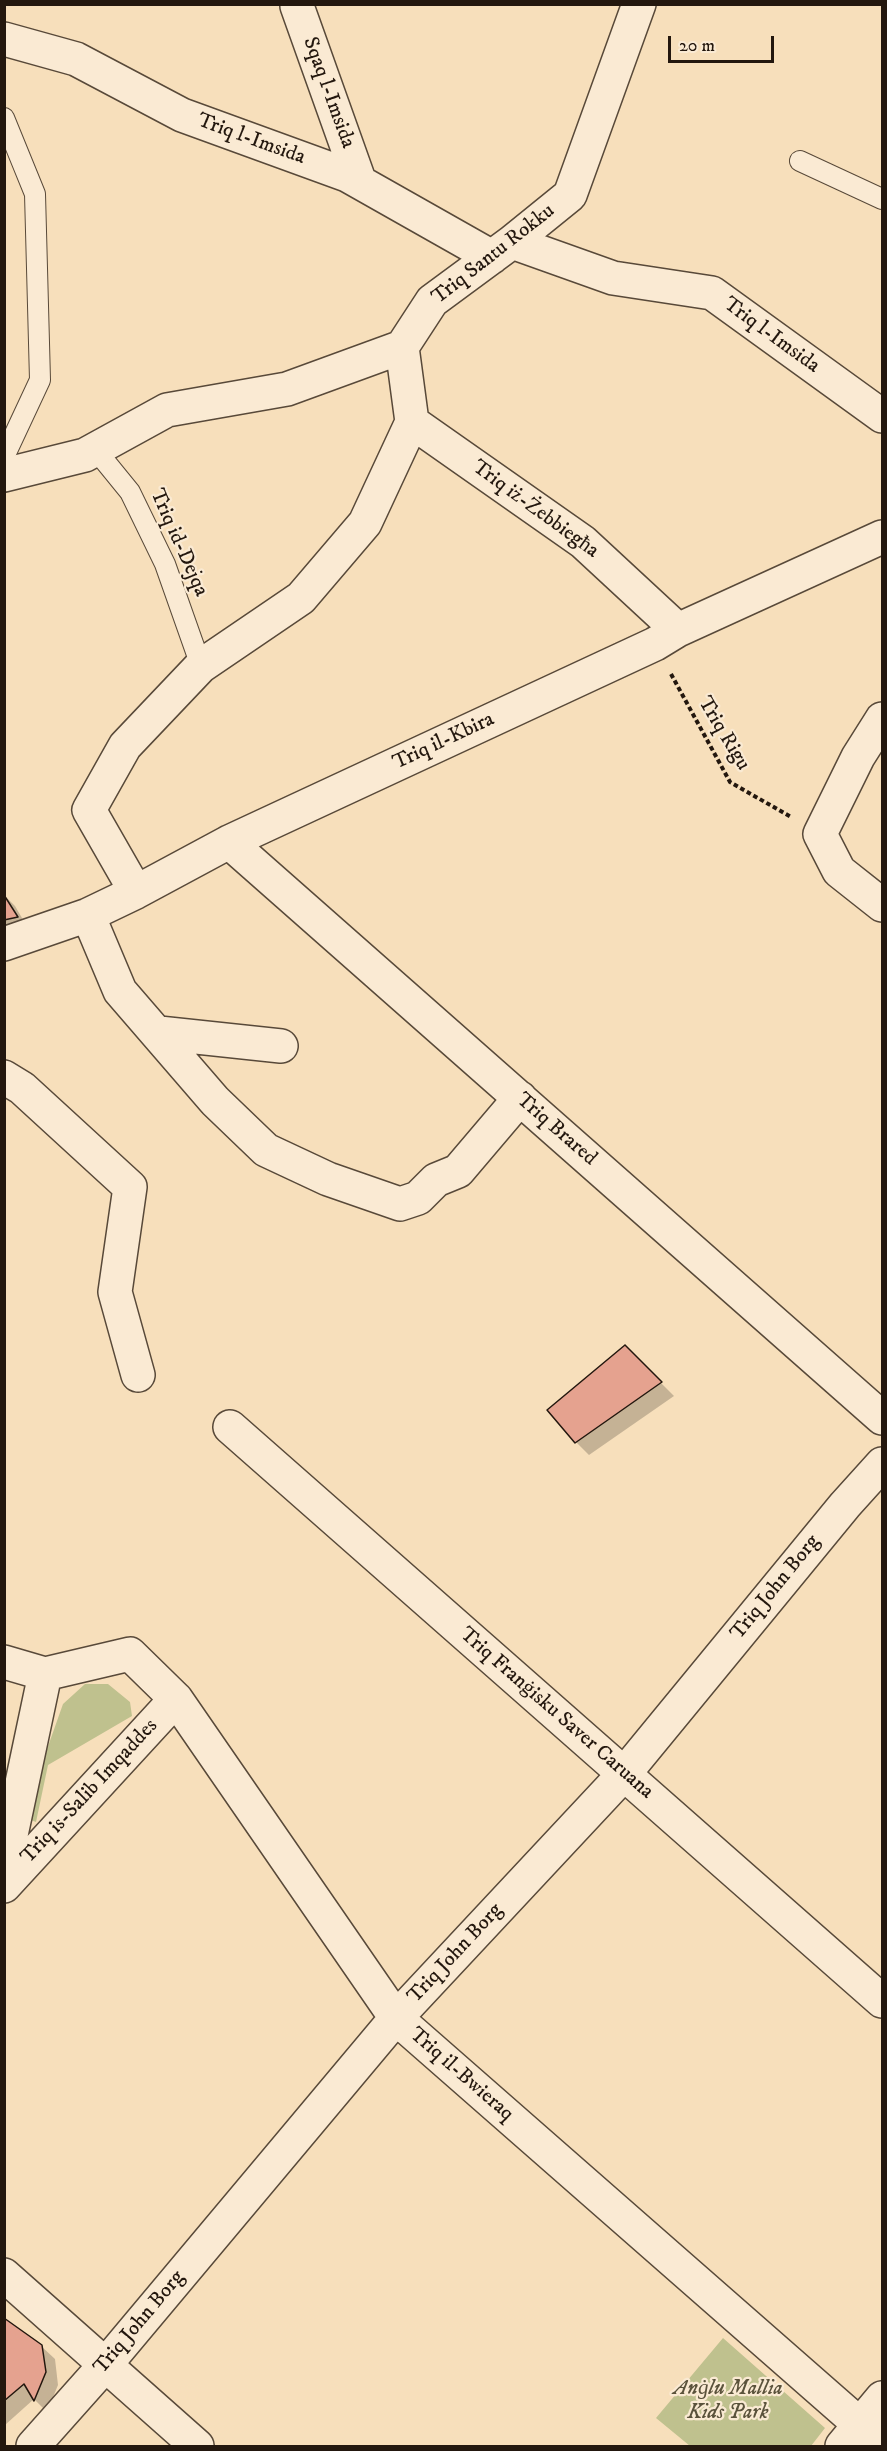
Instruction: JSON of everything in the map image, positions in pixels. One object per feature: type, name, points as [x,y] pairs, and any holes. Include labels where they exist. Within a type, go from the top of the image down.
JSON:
[{"type":"street","name":"Triq Santu Rokku","points":[[402,347],[432,301],[570,195],[639,4]]},
{"type":"street","name":"Sqaq l-Imsida","points":[[296,5],[359,180]]},
{"type":"street","name":"Triq l-Imsida","points":[[4,39],[76,60],[183,115],[359,180],[502,249],[613,278],[712,293],[882,416]]},
{"type":"street","points":[[4,475],[84,455],[167,410],[287,389],[402,347],[412,422],[365,523],[301,598],[201,666],[125,746],[89,810],[136,892]]},
{"type":"street","name":"Triq iż-Żebbiegħa","points":[[412,422],[583,542],[667,637]]},
{"type":"street","name":"Triq il-Kbira","points":[[4,944],[88,915],[229,842],[882,537]]},
{"type":"street","points":[[882,719],[870,764],[820,834],[839,871],[882,906]]},
{"type":"street","name":"Triq Brared","points":[[229,842],[882,1418]]},
{"type":"street","points":[[88,915],[120,991],[159,1033],[215,1101],[266,1150],[328,1179],[400,1204],[418,1198],[436,1180],[458,1171],[520,1098]]},
{"type":"street","points":[[159,1033],[281,1046]]},
{"type":"street","points":[[4,1077],[22,1088],[130,1187],[115,1292],[138,1375]]},
{"type":"street","name":"Triq Franġisku Saver Caruana","points":[[230,1427],[882,2001]]},
{"type":"street","name":"Triq John Borg","points":[[33,2446],[106,2364],[396,2018],[624,1774],[845,1505],[882,1464]]},
{"type":"street","name":"Triq il-Bwieraq","points":[[4,1662],[45,1674],[130,1654],[176,1699],[396,2018],[861,2439]]},
{"type":"street","name":"Triq is-Salib Imqaddes","points":[[4,1868],[45,1674]]},
{"type":"street","name":"Triq is-Salib Imqaddes","points":[[4,1886],[176,1699]]},
{"type":"street","points":[[4,2275],[197,2446]]},
{"type":"street","points":[[861,2439],[882,2398]]},
{"type":"lane","points":[[4,118],[35,194],[40,380],[4,457]]},
{"type":"lane","points":[[800,161],[882,199]]},
{"type":"lane","name":"Triq id-Dejqa","points":[[95,449],[130,492],[160,554],[201,666]]},
{"type":"path","name":"Triq Rigu","points":[[667,637],[730,782],[820,834]]},
{"type":"green space","points":[[85,1684],[108,1684],[130,1702],[132,1716],[48,1765],[36,1822],[23,1817],[63,1704]]},
{"type":"green space","name":"Anġlu Mallia Kids Park","points":[[723,2338],[825,2428],[811,2446],[690,2446],[656,2418]]},
{"type":"building","points":[[4,895],[18,917],[4,920]]},
{"type":"building","points":[[625,1345],[662,1382],[575,1443],[547,1410]]},
{"type":"building","points":[[4,2318],[42,2345],[46,2372],[34,2401],[24,2384],[4,2401]]}]
